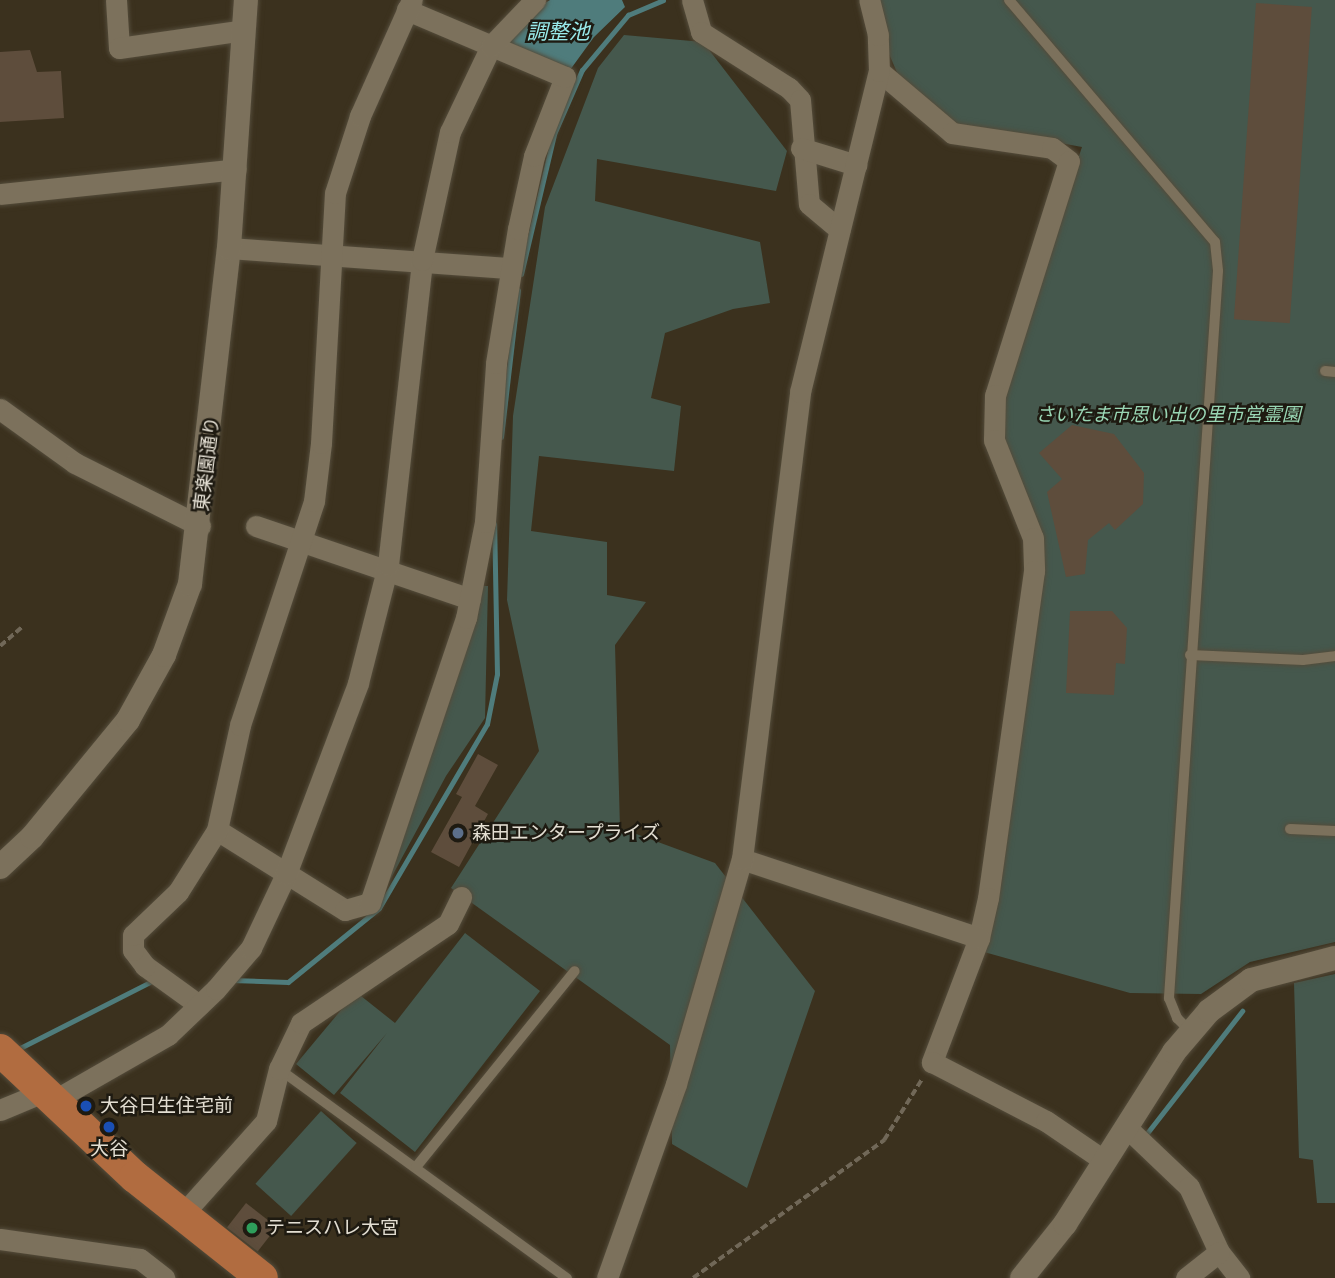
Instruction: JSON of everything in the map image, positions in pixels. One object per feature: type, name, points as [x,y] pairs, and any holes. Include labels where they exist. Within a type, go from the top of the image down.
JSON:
[{"type":"main road","points":[[0,1050],[46,1097],[182,1215],[262,1278]]},
{"type":"street","points":[[116,0],[118,48],[244,30]]},
{"type":"street","name":"東楽園通り","points":[[0,867],[32,837],[108,746],[146,691],[179,621],[200,526],[236,169],[246,0]]},
{"type":"street","points":[[0,1110],[46,1097],[169,1035],[222,982],[251,948],[286,874],[358,683],[387,570],[422,260],[450,132],[491,46],[535,0]]},
{"type":"street","points":[[692,0],[701,32],[789,88],[800,100],[802,149],[809,204],[840,230]]},
{"type":"street","points":[[607,1278],[676,1084],[742,859],[800,392],[879,71],[878,35],[869,0]]},
{"type":"street","points":[[199,1005],[160,977],[133,950],[132,934],[178,892],[217,830],[240,725],[314,501],[321,443],[335,193],[342,167],[410,5],[491,46],[565,78],[534,156],[511,268],[496,363],[485,523],[470,599],[453,665],[370,904],[345,910],[217,830]]},
{"type":"street","points":[[879,71],[952,132],[1052,148],[1069,160],[997,384],[993,412],[994,440],[1035,554],[997,856],[979,938],[932,1062],[1046,1121],[1102,1159]]},
{"type":"street","points":[[802,149],[856,165]]},
{"type":"street","points":[[0,194],[236,169]]},
{"type":"street","points":[[229,248],[511,268]]},
{"type":"street","points":[[0,409],[75,463],[200,526]]},
{"type":"street","points":[[256,526],[470,599]]},
{"type":"street","points":[[742,859],[979,938]]},
{"type":"street","points":[[182,1215],[266,1121],[279,1069],[301,1023],[448,924],[461,897]]},
{"type":"street","points":[[1022,1278],[1065,1224],[1102,1159],[1135,1134],[1190,1031],[1219,1001],[1251,980],[1335,958]]},
{"type":"street","points":[[1135,1134],[1189,1187],[1219,1252],[1239,1278]]},
{"type":"street","points":[[0,1239],[140,1259],[164,1278]]},
{"type":"street","points":[[1186,1278],[1219,1252]]},
{"type":"lane","points":[[1009,0],[1215,242],[1218,271],[1169,993],[1173,1010],[1190,1031]]},
{"type":"lane","points":[[1190,655],[1303,660],[1335,656]]},
{"type":"lane","points":[[1290,829],[1335,831]]},
{"type":"lane","points":[[416,1167],[575,971]]},
{"type":"lane","points":[[279,1069],[567,1278]]},
{"type":"path","points":[[0,646],[22,627]]},
{"type":"path","points":[[693,1278],[884,1140],[932,1062]]},
{"type":"green space","name":"さいたま市思い出の里市営霊園","points":[[879,0],[1335,0],[1335,942],[1250,962],[1201,994],[1130,993],[984,952],[1001,886],[1044,564],[1004,454],[1006,374],[1082,147],[955,124],[898,75],[887,49]]},
{"type":"green space","points":[[624,35],[703,42],[787,151],[776,191],[597,159],[595,201],[760,242],[770,303],[733,309],[665,333],[651,398],[681,406],[674,471],[539,456],[531,531],[607,542],[607,595],[646,602],[615,645],[620,828],[715,863],[815,991],[747,1188],[672,1144],[670,1045],[451,888],[539,751],[507,600],[513,416],[545,207],[598,68]]},
{"type":"green space","points":[[478,586],[488,586],[485,718],[446,776],[377,904]]},
{"type":"green space","points":[[465,933],[540,991],[415,1152],[340,1093],[387,1033],[334,1095],[296,1064],[356,992],[395,1023]]},
{"type":"green space","points":[[1335,974],[1335,1203],[1317,1203],[1313,1160],[1299,1158],[1294,983]]},
{"type":"green space","points":[[321,1111],[357,1143],[291,1216],[255,1184]]},
{"type":"water","name":"調整池","points":[[550,0],[622,0],[625,7],[594,37],[570,70],[507,44],[535,9]]},
{"type":"building","points":[[1256,3],[1312,7],[1290,323],[1234,319]]},
{"type":"building","points":[[30,50],[37,72],[61,71],[64,118],[0,122],[0,52]]},
{"type":"building","points":[[1072,425],[1114,434],[1144,473],[1143,504],[1115,530],[1109,523],[1088,540],[1085,574],[1066,577],[1047,492],[1062,479],[1039,453]]},
{"type":"building","points":[[1070,611],[1112,611],[1127,628],[1125,664],[1116,663],[1114,695],[1066,693]]},
{"type":"building","points":[[478,754],[498,765],[475,806],[488,814],[459,867],[431,852],[462,797],[456,794]]},
{"type":"building","points":[[246,1203],[277,1227],[258,1251],[227,1227]]},
{"type":"waterway","points":[[521,274],[554,134],[582,70],[628,15],[663,0]]},
{"type":"waterway","points":[[501,437],[518,290]]},
{"type":"waterway","points":[[231,980],[288,982],[379,908],[487,724],[497,674],[494,524]]},
{"type":"waterway","points":[[20,1048],[154,980]]},
{"type":"waterway","points":[[1144,1137],[1242,1011]]},
{"type":"place","name":"森田エンタープライズ","points":[[458,833]]},
{"type":"place","name":"大谷日生住宅前","points":[[86,1106]]},
{"type":"place","name":"大谷","points":[[109,1127]]},
{"type":"place","name":"テニスハレ大宮","points":[[252,1228]]}]
